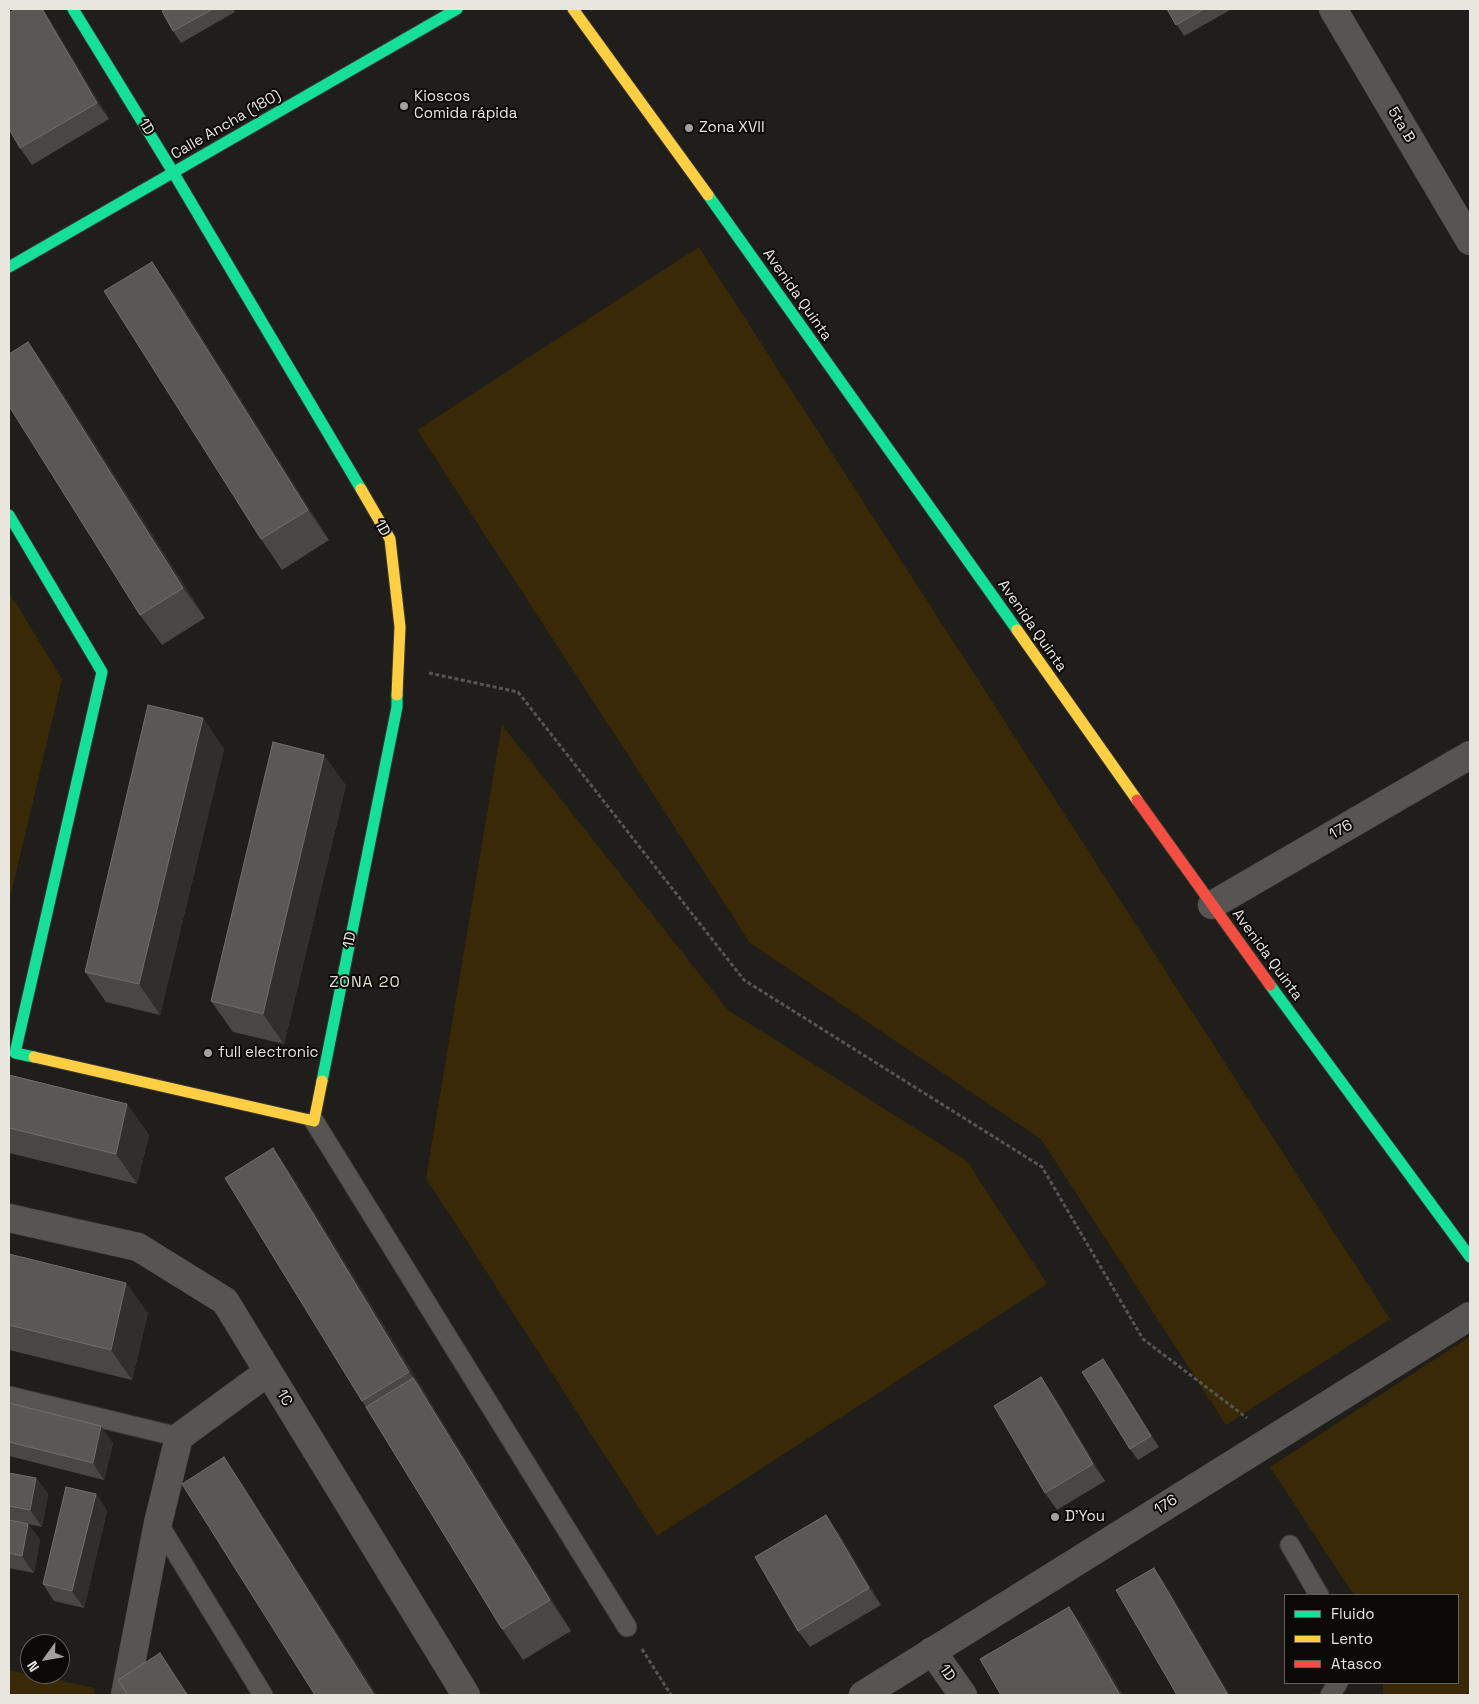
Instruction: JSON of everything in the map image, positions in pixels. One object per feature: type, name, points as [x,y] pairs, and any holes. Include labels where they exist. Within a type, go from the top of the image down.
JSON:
[{"type":"street","name":"1D","points":[[73,9],[174,172],[390,539],[400,627],[397,707],[314,1121]]},
{"type":"street","name":"Calle Ancha (180)","points":[[9,267],[458,9]]},
{"type":"street","name":"Avenida Quinta","points":[[573,9],[669,141],[1212,905],[1470,1257]]},
{"type":"street","name":"5ta B","points":[[1333,9],[1470,241]]},
{"type":"street","points":[[9,515],[102,672],[12,1052],[314,1121]]},
{"type":"street","name":"176","points":[[1212,905],[1470,755]]},
{"type":"street","name":"1C","points":[[9,1218],[138,1247],[225,1301],[466,1695]]},
{"type":"street","name":"176","points":[[863,1695],[1470,1316]]},
{"type":"street","points":[[125,1695],[158,1523],[179,1438],[268,1372]]},
{"type":"street","name":"1D","points":[[932,1651],[962,1695]]},
{"type":"lane","points":[[314,1121],[627,1626]]},
{"type":"lane","points":[[9,1396],[179,1438]]},
{"type":"lane","points":[[158,1523],[263,1695]]},
{"type":"lane","points":[[1290,1545],[1318,1594]]},
{"type":"lane","points":[[1330,1695],[1337,1684]]},
{"type":"path","points":[[399,667],[518,692],[744,980],[1042,1167],[1143,1339],[1273,1438]]},
{"type":"path","points":[[627,1626],[671,1695]]},
{"type":"shaded area","points":[[699,247],[1390,1319],[1226,1425],[1041,1139],[750,943],[417,430]]},
{"type":"shaded area","points":[[9,592],[62,679],[9,902]]},
{"type":"shaded area","points":[[502,725],[728,1010],[967,1161],[1047,1284],[657,1536],[426,1178]]},
{"type":"shaded area","points":[[1469,1337],[1470,1695],[1383,1695],[1383,1684],[1459,1684],[1459,1594],[1353,1594],[1270,1467]]},
{"type":"shaded area","points":[[9,1670],[20,1672],[20,1684],[70,1683],[95,1688],[94,1695],[9,1695]]},
{"type":"building","points":[[15,9],[42,9],[97,103],[20,148],[9,129],[9,13]]},
{"type":"building","points":[[166,9],[213,9],[173,31],[162,11]]},
{"type":"building","points":[[1167,9],[1204,9],[1176,25]]},
{"type":"building","points":[[152,262],[308,510],[261,539],[104,291]]},
{"type":"building","points":[[28,342],[183,588],[140,615],[9,406],[9,354]]},
{"type":"building","points":[[148,705],[203,718],[139,984],[85,972]]},
{"type":"building","points":[[273,742],[324,755],[263,1014],[211,1001]]},
{"type":"building","points":[[9,1075],[127,1104],[116,1154],[9,1128]]},
{"type":"building","points":[[273,1148],[409,1372],[362,1401],[225,1178]]},
{"type":"building","points":[[9,1254],[126,1283],[111,1350],[9,1325]]},
{"type":"building","points":[[1103,1359],[1151,1436],[1130,1449],[1082,1372]]},
{"type":"building","points":[[1041,1377],[1093,1464],[1045,1493],[994,1406]]},
{"type":"building","points":[[413,1378],[550,1600],[502,1629],[366,1407]]},
{"type":"building","points":[[9,1403],[101,1426],[93,1463],[9,1442]]},
{"type":"building","points":[[224,1457],[374,1695],[315,1695],[182,1484]]},
{"type":"building","points":[[9,1473],[36,1478],[30,1510],[9,1506]]},
{"type":"building","points":[[66,1487],[96,1494],[72,1591],[43,1584]]},
{"type":"building","points":[[826,1515],[869,1588],[798,1631],[755,1557]]},
{"type":"building","points":[[9,1520],[28,1524],[22,1556],[9,1553]]},
{"type":"building","points":[[1154,1568],[1228,1695],[1177,1695],[1116,1590]]},
{"type":"building","points":[[1069,1607],[1120,1695],[1001,1695],[980,1659]]},
{"type":"building","points":[[160,1653],[187,1695],[128,1695],[118,1680]]},
{"type":"traffic: fast","points":[[73,9],[173,172],[361,489]]},
{"type":"traffic: fast","points":[[9,267],[457,9]]},
{"type":"traffic: fast","points":[[708,195],[1017,630]]},
{"type":"traffic: fast","points":[[9,515],[102,672],[15,1053],[34,1057]]},
{"type":"traffic: fast","points":[[322,1081],[397,707],[397,695]]},
{"type":"traffic: fast","points":[[1270,985],[1470,1257]]},
{"type":"traffic: slow","points":[[573,9],[708,195]]},
{"type":"traffic: slow","points":[[361,489],[390,539],[400,627],[397,695]]},
{"type":"traffic: slow","points":[[1017,630],[1137,800]]},
{"type":"traffic: slow","points":[[34,1057],[314,1121],[322,1081]]},
{"type":"traffic: jam","points":[[1137,800],[1270,985]]},
{"type":"place","name":"Kioscos Comida rápida","points":[[404,106]]},
{"type":"place","name":"Zona XVII","points":[[689,128]]},
{"type":"place","name":"full electronic","points":[[208,1053]]},
{"type":"place","name":"D'You","points":[[1055,1517]]},
{"type":"district","name":"ZONA 20","points":[[365,983]]}]
